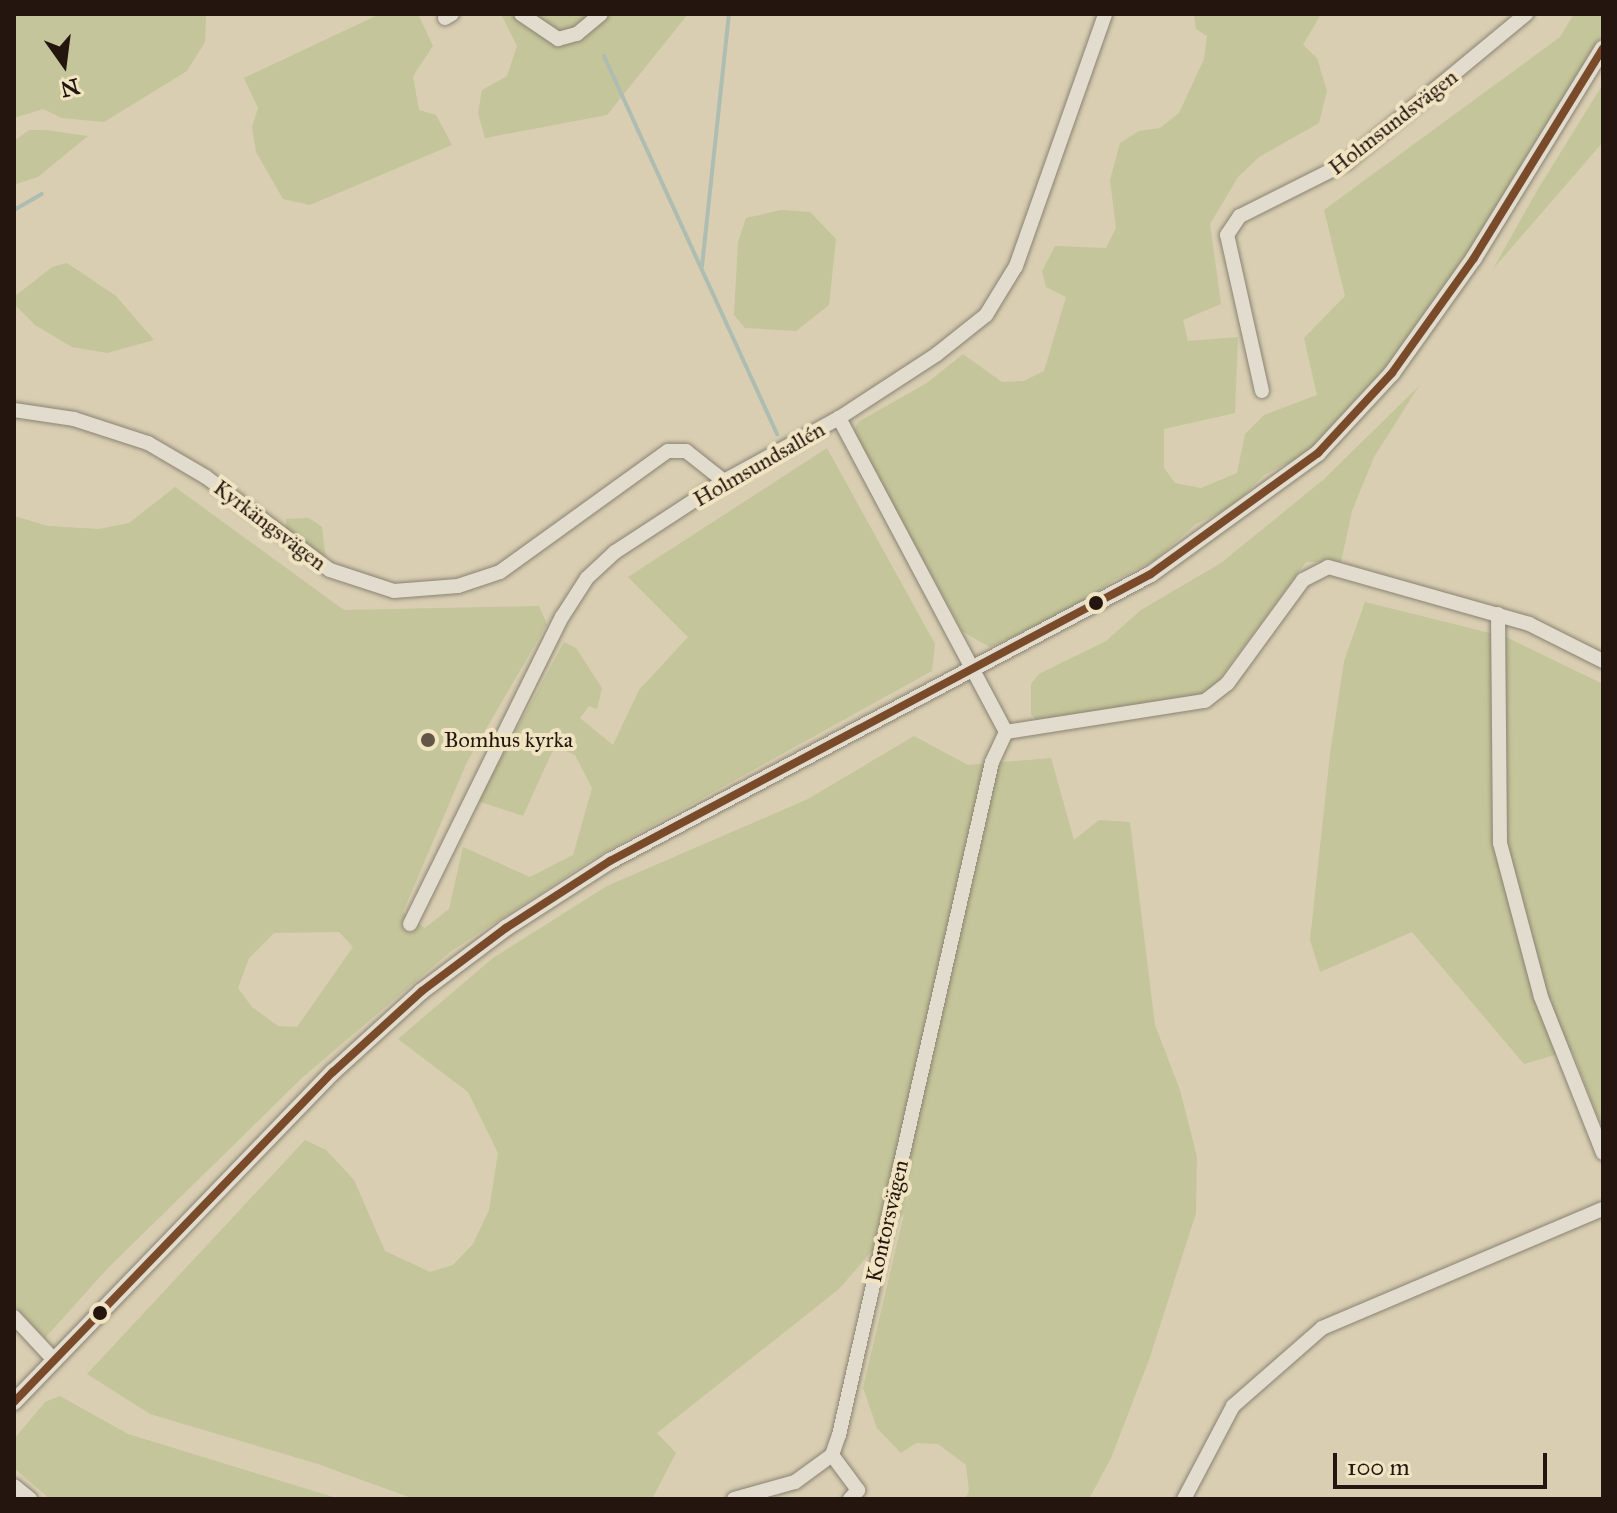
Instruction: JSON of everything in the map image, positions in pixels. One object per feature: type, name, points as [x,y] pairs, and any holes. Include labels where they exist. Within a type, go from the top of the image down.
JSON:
[{"type":"street","points":[[521,14],[558,39],[577,34],[601,14]]},
{"type":"street","name":"Holmsundsallén","points":[[410,924],[575,594],[615,552],[724,481],[839,418],[958,339],[998,298],[1016,266],[1105,14]]},
{"type":"street","name":"Holmsundsvägen","points":[[1262,391],[1227,235],[1240,216],[1346,163],[1526,14]]},
{"type":"street","points":[[14,1402],[333,1072],[475,951],[610,861],[1151,574],[1318,453],[1392,373],[1474,258],[1603,48]]},
{"type":"street","name":"Kyrkängsvägen","points":[[14,410],[74,419],[157,447],[330,570],[394,591],[458,586],[500,572],[668,451],[686,451],[724,481]]},
{"type":"street","points":[[839,418],[1006,732],[1155,713],[1205,701],[1227,684],[1303,580],[1328,567],[1498,614],[1558,636],[1603,661]]},
{"type":"street","points":[[1498,614],[1500,843],[1541,997],[1603,1153]]},
{"type":"street","name":"Kontorsvägen","points":[[832,1455],[992,762],[1006,732]]},
{"type":"street","points":[[1184,1499],[1233,1406],[1322,1328],[1603,1209]]},
{"type":"street","points":[[14,1317],[55,1361]]},
{"type":"street","points":[[734,1499],[779,1494],[832,1455],[858,1490],[850,1499]]},
{"type":"street","points":[[14,1486],[30,1499]]},
{"type":"green space","points":[[14,14],[206,14],[205,42],[187,71],[104,122],[62,118],[43,109],[14,118]]},
{"type":"green space","points":[[380,14],[418,14],[433,46],[413,76],[419,110],[436,115],[452,145],[310,205],[283,199],[256,152],[252,127],[258,108],[244,78]]},
{"type":"green space","points":[[501,14],[688,14],[607,115],[485,138],[478,113],[482,90],[507,76],[517,46]]},
{"type":"green space","points":[[1194,14],[1321,14],[1303,45],[1317,58],[1327,91],[1319,123],[1259,157],[1238,177],[1210,224],[1221,304],[1183,320],[1188,341],[1238,337],[1235,413],[1164,429],[1164,468],[1175,483],[1201,488],[1237,473],[1245,434],[1264,415],[1317,395],[1304,338],[1345,296],[1324,210],[1560,37],[1574,14],[1603,14],[1603,34],[1470,250],[1389,368],[1314,450],[1264,475],[1233,506],[1196,524],[1155,560],[1109,583],[1078,607],[990,647],[963,632],[853,433],[858,422],[927,383],[963,354],[1002,382],[1024,381],[1044,371],[1066,297],[1046,287],[1042,271],[1055,246],[1106,248],[1116,228],[1110,180],[1120,143],[1139,131],[1160,128],[1179,113],[1204,59],[1207,36],[1196,29]]},
{"type":"green space","points":[[1603,84],[1603,142],[1493,269],[1538,189]]},
{"type":"green space","points":[[29,130],[88,136],[38,177],[16,184],[14,141]]},
{"type":"green space","points":[[781,210],[810,212],[836,239],[829,305],[796,331],[745,328],[734,315],[738,242],[746,218]]},
{"type":"green space","points":[[67,263],[116,296],[154,340],[107,353],[72,347],[35,325],[14,304],[14,297],[52,267]]},
{"type":"green space","points":[[1419,386],[1374,457],[1352,511],[1341,562],[1306,562],[1212,689],[1178,703],[1038,722],[1031,714],[1031,684],[1039,674],[1106,641],[1141,610],[1221,563],[1323,480]]},
{"type":"green space","points":[[827,448],[935,644],[932,671],[594,858],[450,952],[303,1077],[108,1268],[45,1338],[14,1305],[14,516],[48,526],[99,529],[129,523],[175,487],[344,610],[539,606],[547,624],[467,762],[403,912],[425,928],[449,909],[463,847],[530,877],[573,855],[592,788],[575,755],[560,748],[552,752],[523,816],[478,801],[564,642],[576,648],[602,688],[597,709],[589,706],[580,718],[613,745],[639,690],[688,637],[628,577]],"holes":[[[339,932],[353,947],[297,1027],[278,1026],[252,1007],[238,988],[249,958],[274,933]]]},
{"type":"green space","points":[[309,518],[322,527],[326,560],[286,528],[286,519]]},
{"type":"green space","points":[[1365,602],[1506,637],[1603,684],[1603,1130],[1572,1050],[1524,1064],[1412,932],[1320,972],[1310,940],[1330,754],[1344,661]]},
{"type":"green space","points":[[914,736],[968,765],[1051,758],[1074,840],[1099,820],[1130,822],[1155,1025],[1180,1090],[1197,1157],[1196,1213],[1150,1357],[1111,1458],[1089,1499],[965,1499],[969,1491],[966,1465],[938,1444],[916,1443],[901,1453],[877,1428],[863,1388],[904,1214],[839,1289],[657,1433],[676,1453],[652,1499],[414,1499],[318,1464],[150,1414],[87,1374],[305,1140],[326,1150],[354,1180],[385,1251],[430,1272],[453,1265],[473,1244],[489,1210],[498,1153],[468,1092],[398,1039],[493,958],[607,886],[808,799]]},
{"type":"green space","points":[[60,1396],[128,1434],[340,1499],[50,1499],[14,1468],[14,1439],[45,1402]]},
{"type":"waterway","points":[[702,266],[729,14]]},
{"type":"waterway","points":[[604,56],[777,434]]},
{"type":"waterway","points":[[14,210],[42,194]]},
{"type":"transit line","points":[[14,1402],[333,1072],[422,991],[506,928],[610,861],[1151,574],[1318,453],[1392,373],[1474,258],[1603,48]]},
{"type":"place","name":"Bomhus kyrka","points":[[428,740]]}]
